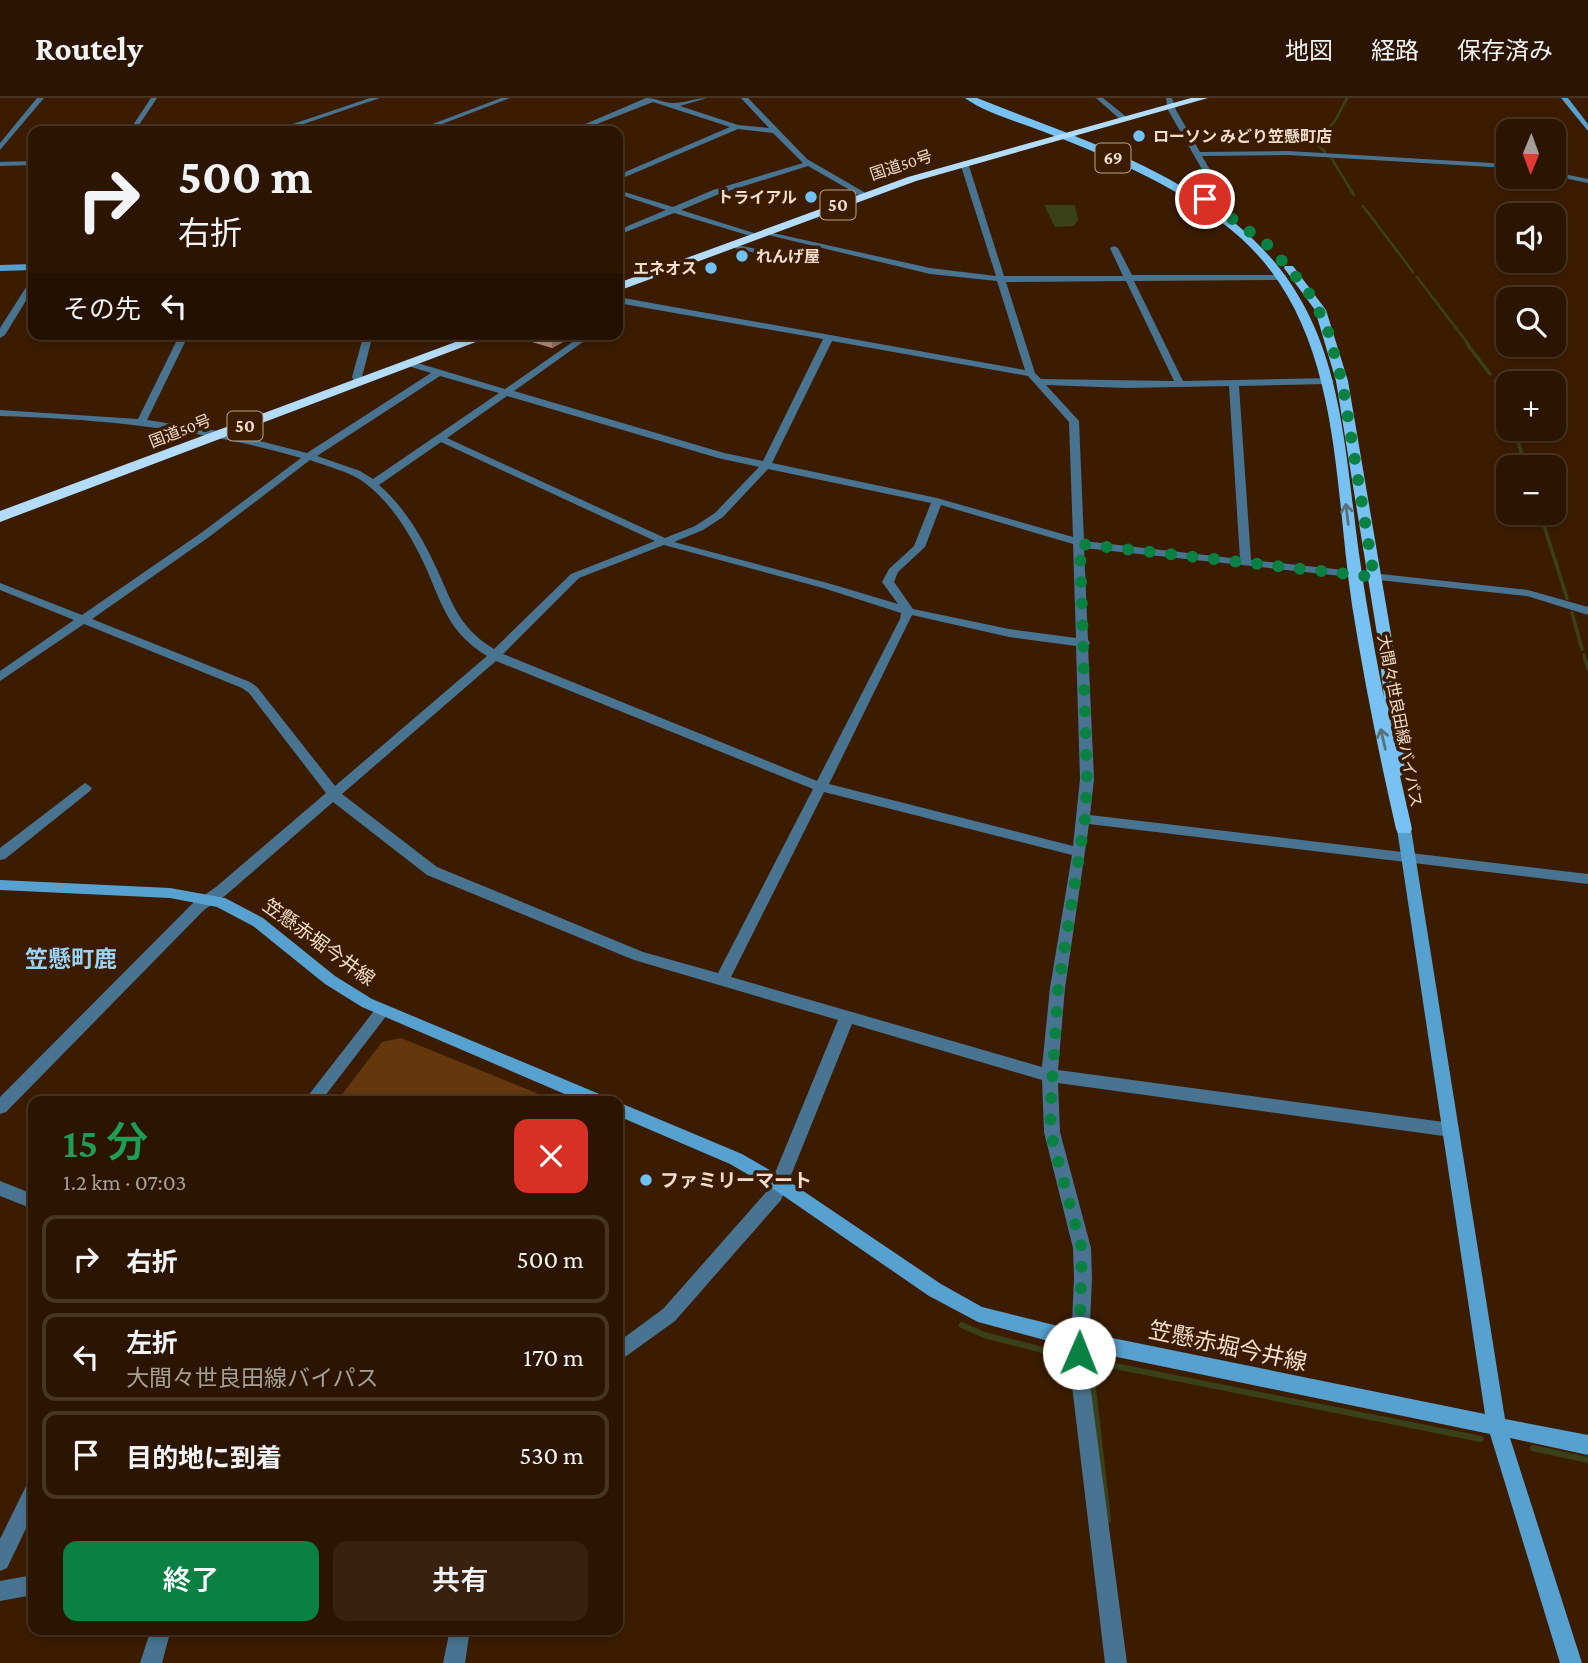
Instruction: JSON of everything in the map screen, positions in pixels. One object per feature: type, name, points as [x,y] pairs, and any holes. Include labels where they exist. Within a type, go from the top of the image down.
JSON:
[{"type":"highway","name":"国道50号","points":[[623,285],[865,195],[964,163],[1125,119],[1170,103],[1203,98]]},
{"type":"highway","name":"国道50号","points":[[0,517],[474,340]]},
{"type":"main road","name":"大間々世良田線バイパス","points":[[969,98],[1152,169],[1205,199],[1268,245],[1306,288],[1326,324],[1342,381],[1397,726],[1404,829]]},
{"type":"main road","name":"大間々世良田線バイパス","points":[[983,98],[1131,166],[1195,200],[1257,247],[1283,277],[1311,324],[1329,381],[1355,575],[1379,721],[1404,829]]},
{"type":"main road","points":[[1564,98],[1588,129]]},
{"type":"main road","points":[[0,268],[28,268]]},
{"type":"main road","points":[[1404,829],[1497,1427],[1571,1663]]},
{"type":"main road","name":"笠懸赤堀今井線","points":[[0,885],[170,893],[209,899],[232,907],[258,922],[330,980],[382,1011],[585,1096]]},
{"type":"main road","name":"笠懸赤堀今井線","points":[[623,1111],[736,1158],[781,1185],[955,1303],[998,1321],[1078,1340],[1588,1445]]},
{"type":"street","points":[[0,148],[41,98]]},
{"type":"street","points":[[135,126],[154,98]]},
{"type":"street","points":[[291,126],[377,98]]},
{"type":"street","points":[[431,126],[507,98]]},
{"type":"street","points":[[673,105],[704,98]]},
{"type":"street","points":[[744,98],[808,164],[865,195]]},
{"type":"street","points":[[1099,98],[1125,119]]},
{"type":"street","points":[[585,126],[651,99],[737,127],[776,131]]},
{"type":"street","points":[[1170,103],[1219,192],[1215,197],[1205,199]]},
{"type":"street","points":[[623,176],[737,127]]},
{"type":"street","points":[[1198,154],[1288,153],[1496,165]]},
{"type":"street","points":[[0,163],[28,163]]},
{"type":"street","points":[[964,163],[1034,378],[1074,421],[1087,766],[1085,819],[1056,1003],[1052,1076],[1053,1142],[1082,1249],[1078,1340],[1116,1663]]},
{"type":"street","points":[[623,231],[668,210],[808,164]]},
{"type":"street","points":[[1566,176],[1588,181]]},
{"type":"street","points":[[623,194],[668,210],[759,235],[930,271],[1001,279],[1283,277]]},
{"type":"street","points":[[730,245],[812,263]]},
{"type":"street","points":[[1114,248],[1180,384]]},
{"type":"street","points":[[0,335],[28,291]]},
{"type":"street","points":[[623,301],[1034,378],[1180,384],[1329,381]]},
{"type":"street","points":[[623,311],[634,303]]},
{"type":"street","points":[[0,1107],[209,899],[494,655],[576,576],[715,519],[766,465],[828,339]]},
{"type":"street","points":[[142,420],[182,340]]},
{"type":"street","points":[[359,383],[357,377],[367,340]]},
{"type":"street","points":[[375,483],[508,394],[582,340]]},
{"type":"street","points":[[411,364],[722,456],[937,501],[1080,544],[1528,593],[1588,611]]},
{"type":"street","points":[[0,677],[205,534],[307,458],[438,373]]},
{"type":"street","points":[[1234,383],[1246,564]]},
{"type":"street","points":[[0,412],[85,414],[142,420],[222,434],[349,470],[375,483],[422,551],[452,618],[467,636],[494,655],[820,787],[1078,852]]},
{"type":"street","points":[[442,439],[662,542],[827,586],[908,611],[1009,633],[1084,643]]},
{"type":"street","points":[[908,611],[888,582],[893,571],[919,547],[937,501]]},
{"type":"street","points":[[0,586],[253,690],[334,794],[441,876],[639,956],[1052,1076],[1451,1130]]},
{"type":"street","points":[[722,981],[908,611]]},
{"type":"street","points":[[0,855],[85,788]]},
{"type":"street","points":[[1085,819],[1588,879]]},
{"type":"street","points":[[316,1096],[382,1011]]},
{"type":"street","points":[[623,1349],[669,1315],[728,1251],[781,1185],[847,1017]]},
{"type":"street","points":[[0,1188],[28,1200]]},
{"type":"street","points":[[0,1561],[28,1503]]},
{"type":"street","points":[[0,1591],[28,1586]]},
{"type":"street","points":[[151,1663],[158,1635]]},
{"type":"street","points":[[454,1663],[459,1635]]},
{"type":"shaded area","points":[[1044,205],[1075,205],[1078,220],[1074,226],[1055,227]]},
{"type":"shaded area","points":[[401,1038],[544,1096],[341,1096],[382,1042]]},
{"type":"waterway","points":[[1325,152],[1315,142],[1335,121],[1347,98]]},
{"type":"waterway","points":[[1330,156],[1354,195]]},
{"type":"waterway","points":[[1363,206],[1413,272]]},
{"type":"waterway","points":[[1417,277],[1469,345]]},
{"type":"waterway","points":[[1467,344],[1490,374]]},
{"type":"waterway","points":[[1518,441],[1522,455]]},
{"type":"waterway","points":[[1544,525],[1567,598]]},
{"type":"waterway","points":[[1572,613],[1582,649]]},
{"type":"waterway","points":[[1584,655],[1588,669]]},
{"type":"waterway","points":[[962,1325],[984,1335],[1066,1356]]},
{"type":"waterway","points":[[1108,1520],[1090,1361],[1481,1439]]},
{"type":"waterway","points":[[1533,1448],[1588,1460]]},
{"type":"place","name":"ローソン みどり笠懸町店","points":[[1139,136]]},
{"type":"place","name":"トライアル","points":[[811,197]]},
{"type":"place","name":"れんげ屋","points":[[742,256]]},
{"type":"place","name":"エネオス","points":[[711,268]]},
{"type":"place","name":"ファミリーマート","points":[[646,1180]]},
{"type":"district","name":"笠懸町鹿","points":[[71,959]]},
{"type":"route","points":[[1079,1353],[1082,1249],[1053,1142],[1050,1114],[1055,1017],[1064,936],[1085,819],[1087,740],[1080,544],[1374,577],[1342,381],[1331,337],[1320,310],[1306,288],[1268,245],[1239,220],[1205,199]]}]
